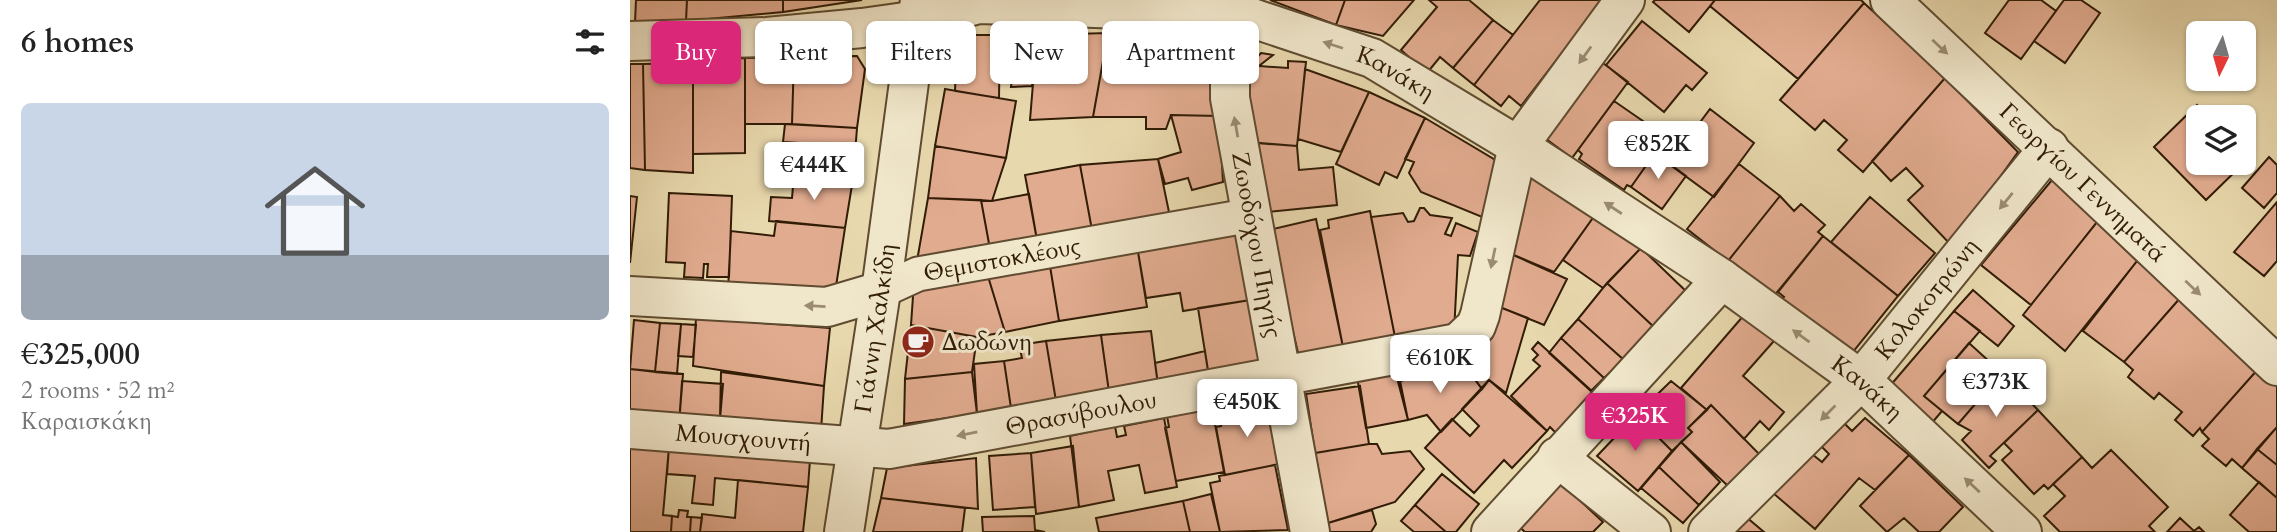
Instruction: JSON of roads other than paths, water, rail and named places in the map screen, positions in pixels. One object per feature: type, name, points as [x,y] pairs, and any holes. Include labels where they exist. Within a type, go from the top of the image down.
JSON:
[{"type":"street","name":"Θρασύβουλου","points":[[857,449],[889,449],[1281,374],[1447,347],[1468,336],[1480,315],[1518,146],[1625,0]]},
{"type":"street","name":"Γεωργίου Γεννηματά","points":[[1890,0],[2277,366]]},
{"type":"street","name":"Κανάκη","points":[[630,41],[766,37],[920,10],[979,4],[1238,7],[1372,58],[1518,146],[1722,279],[1861,380],[2022,532]]},
{"type":"street","name":"Ζωοδόχου Πηγής","points":[[1238,7],[1230,65],[1230,98],[1310,532]]},
{"type":"street","name":"Γιάννη Χαλκίδη","points":[[844,532],[920,10]]},
{"type":"street","name":"Κολοκοτρώνη","points":[[1708,532],[1861,380],[2049,148]]},
{"type":"street","name":"Θεμιστοκλέους","points":[[630,296],[827,307],[881,291],[918,274],[1252,215]]},
{"type":"street","points":[[1491,532],[1722,279]]},
{"type":"street","name":"Μουσχουντή","points":[[630,429],[857,449]]},
{"type":"street","points":[[1558,457],[1651,532]]},
{"type":"place","name":"Δωδώνη","points":[[918,342]]}]
